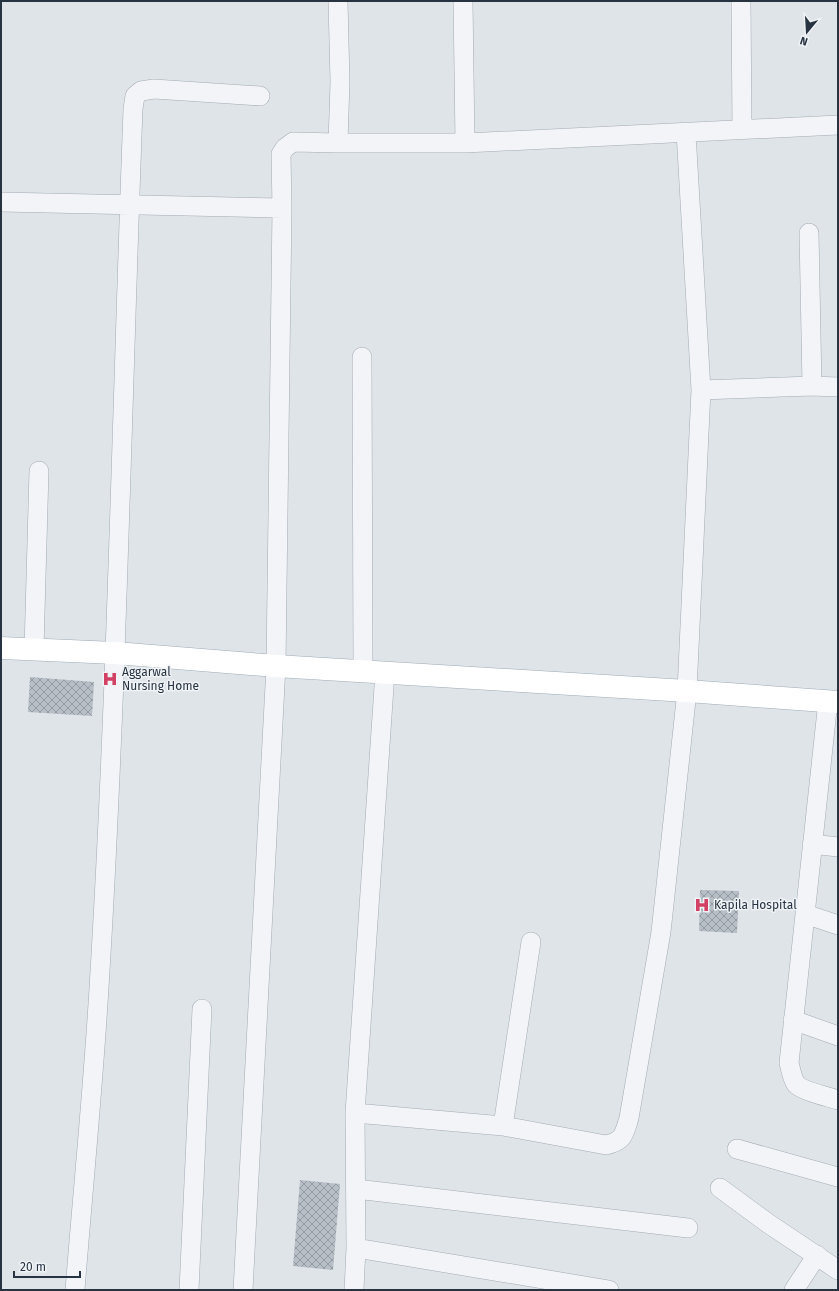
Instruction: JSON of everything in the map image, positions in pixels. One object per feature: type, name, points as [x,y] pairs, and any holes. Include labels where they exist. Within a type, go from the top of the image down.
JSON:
[{"type":"main road","points":[[1,648],[115,653],[276,666],[687,691],[833,702]]},
{"type":"street","points":[[338,1],[340,82],[338,142]]},
{"type":"street","points":[[463,1],[465,143]]},
{"type":"street","points":[[741,1],[742,129]]},
{"type":"street","points":[[75,1290],[99,989],[115,653],[129,205],[133,109],[135,96],[141,91],[154,89],[260,96]]},
{"type":"street","points":[[243,1290],[276,666],[282,208],[281,154],[285,148],[293,142],[465,143],[838,125]]},
{"type":"street","points":[[355,1113],[503,1126],[606,1145],[617,1142],[624,1134],[629,1118],[661,932],[687,691],[701,390],[686,132]]},
{"type":"street","points":[[1,202],[282,208]]},
{"type":"street","points":[[809,233],[812,386]]},
{"type":"street","points":[[362,357],[363,671]]},
{"type":"street","points":[[701,390],[812,386],[838,387]]},
{"type":"street","points":[[34,649],[39,471]]},
{"type":"street","points":[[354,1290],[356,1248],[355,1113],[385,672]]},
{"type":"street","points":[[833,702],[812,844],[789,1063],[791,1074],[797,1085],[838,1100]]},
{"type":"street","points":[[812,844],[838,847]]},
{"type":"street","points":[[805,914],[838,925]]},
{"type":"street","points":[[503,1126],[531,942]]},
{"type":"street","points":[[189,1290],[202,1009]]},
{"type":"street","points":[[793,1020],[838,1036]]},
{"type":"street","points":[[738,1149],[838,1177]]},
{"type":"street","points":[[720,1188],[769,1224],[838,1270]]},
{"type":"street","points":[[356,1189],[688,1228]]},
{"type":"street","points":[[356,1248],[609,1290]]},
{"type":"street","points":[[794,1290],[817,1255]]},
{"type":"building","points":[[30,677],[94,682],[92,716],[28,712]]},
{"type":"building","points":[[700,890],[739,891],[737,933],[699,931]]},
{"type":"building","points":[[300,1180],[340,1184],[333,1270],[293,1266]]},
{"type":"place","name":"Aggarwal Nursing Home","points":[[110,679]]},
{"type":"place","name":"Kapila Hospital","points":[[702,905]]}]
